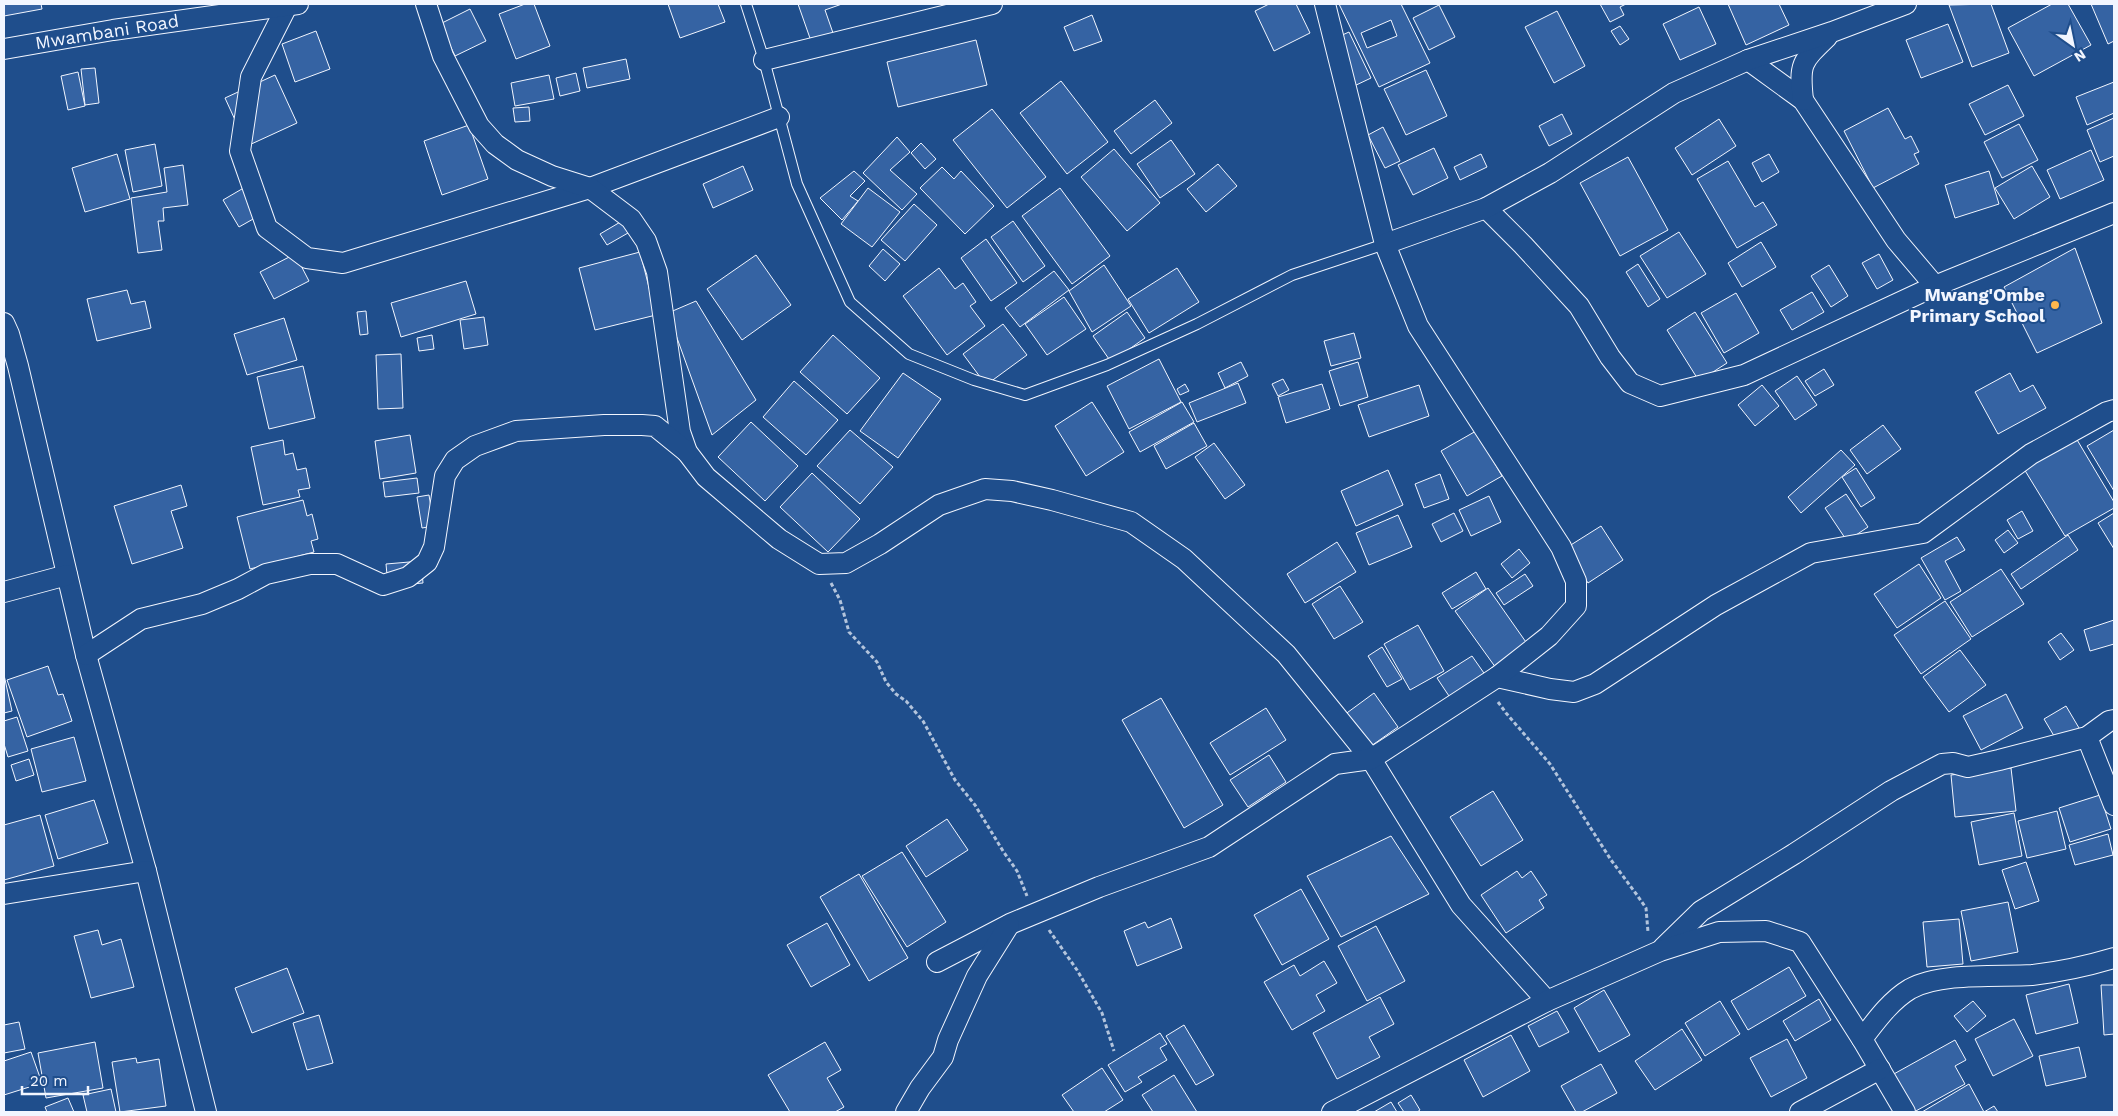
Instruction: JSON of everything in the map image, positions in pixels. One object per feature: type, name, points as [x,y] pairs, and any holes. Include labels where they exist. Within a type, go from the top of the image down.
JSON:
[{"type":"street","points":[[292,4],[251,77],[240,151],[267,228],[307,258],[343,263],[590,188],[779,117]]},
{"type":"street","name":"Mwambani Road","points":[[4,49],[113,30],[292,4]]},
{"type":"street","points":[[426,4],[443,56],[479,126],[494,144],[517,160],[552,176],[590,188],[631,220],[646,241],[656,272],[680,432],[686,452]]},
{"type":"street","points":[[764,60],[992,4]]},
{"type":"street","points":[[937,962],[1010,924],[1099,887],[1209,847],[1336,764],[1371,759],[1492,681],[1549,636],[1576,606],[1576,581],[1561,547],[1418,326],[1385,244],[1325,4]]},
{"type":"street","points":[[1385,244],[1486,208],[1550,173],[1674,93],[1748,60],[1832,32],[1906,4]]},
{"type":"street","points":[[1803,100],[1800,76],[1806,57],[1832,32]]},
{"type":"street","points":[[1748,60],[1803,100],[1896,240],[1936,286]]},
{"type":"street","points":[[1486,208],[1579,306],[1610,357],[1630,383],[1660,396],[1744,374],[1936,286],[2114,213]]},
{"type":"street","points":[[4,323],[16,358],[86,655],[146,871],[206,1112]]},
{"type":"street","points":[[1492,681],[1574,692],[1594,684],[1716,606],[1811,553],[1923,533],[2031,454],[2107,412],[2114,410]]},
{"type":"street","points":[[86,655],[141,619],[202,604],[238,589],[266,574],[310,564],[337,564],[383,585],[408,578],[427,562],[434,547],[445,476],[455,460],[475,446],[516,431],[604,425],[642,424],[655,426],[686,452],[706,477],[779,539],[819,564],[846,563],[880,544],[939,506],[985,489],[1052,500],[1131,522],[1184,560],[1286,654],[1371,759],[1461,905],[1547,1001]]},
{"type":"street","points":[[4,592],[67,575]]},
{"type":"street","points":[[1660,951],[1701,911],[1794,854],[1890,790],[1942,764],[1953,763],[1968,767],[2087,737],[2108,721],[2114,720]]},
{"type":"street","points":[[2087,737],[2114,805]]},
{"type":"street","points":[[4,894],[146,871]]},
{"type":"street","points":[[906,1112],[942,1057],[977,976],[1010,924]]},
{"type":"street","points":[[1337,1111],[1547,1001],[1660,951],[1719,932],[1766,931],[1800,942],[1862,1039],[1905,1112]]},
{"type":"street","points":[[1862,1039],[1887,1008],[1911,989],[1943,979],[2032,975],[2070,970],[2114,958]]},
{"type":"street","points":[[1800,1112],[1880,1069]]},
{"type":"lane","points":[[746,4],[764,60],[797,184],[850,302],[909,354],[974,380],[1025,395],[1116,361],[1197,324],[1292,275],[1385,244]]},
{"type":"path","points":[[819,564],[840,600],[850,632],[877,662],[886,682],[923,721],[955,780],[989,826],[1003,851],[1022,878],[1035,914],[1077,970],[1102,1012],[1114,1051]]},
{"type":"path","points":[[1492,681],[1506,713],[1550,764],[1611,860],[1646,908],[1648,934],[1660,951]]},
{"type":"building","points":[[4,4],[41,4],[42,9],[4,16]]},
{"type":"building","points":[[525,4],[534,4],[550,46],[516,59],[499,14]]},
{"type":"building","points":[[668,4],[718,4],[725,22],[680,38]]},
{"type":"building","points":[[798,4],[842,4],[825,10],[833,33],[811,41]]},
{"type":"building","points":[[1269,4],[1296,4],[1310,33],[1274,51],[1255,11]]},
{"type":"building","points":[[1339,4],[1401,4],[1430,63],[1379,87]],"holes":[[[1391,20],[1397,36],[1367,48],[1361,33]]]},
{"type":"building","points":[[1600,4],[1626,4],[1620,7],[1624,15],[1610,22]]},
{"type":"building","points":[[1728,4],[1779,4],[1789,25],[1746,45]]},
{"type":"building","points":[[1991,4],[2009,53],[1972,67],[1949,5]]},
{"type":"building","points":[[2052,4],[2068,4],[2091,45],[2034,76],[2008,28]]},
{"type":"building","points":[[2091,4],[2114,4],[2114,41],[2108,44]]},
{"type":"building","points":[[1439,5],[1455,37],[1429,50],[1413,18]]},
{"type":"building","points":[[1699,7],[1716,44],[1680,60],[1663,24]]},
{"type":"building","points":[[470,9],[486,41],[455,56],[440,24]]},
{"type":"building","points":[[1557,11],[1585,66],[1554,83],[1525,27]]},
{"type":"building","points":[[1092,15],[1102,41],[1074,51],[1064,27]]},
{"type":"building","points":[[1948,24],[1963,62],[1921,78],[1906,40]]},
{"type":"building","points":[[1620,26],[1629,39],[1620,45],[1611,31]]},
{"type":"building","points":[[316,31],[330,69],[295,82],[282,44]]},
{"type":"building","points":[[1349,32],[1371,78],[1352,87],[1329,41]]},
{"type":"building","points":[[976,40],[987,85],[898,107],[887,62]]},
{"type":"building","points":[[626,59],[630,79],[587,88],[583,68]]},
{"type":"building","points":[[95,68],[99,103],[85,105],[81,69]]},
{"type":"building","points":[[1426,70],[1447,116],[1406,135],[1384,89]]},
{"type":"building","points":[[78,72],[85,106],[68,110],[61,76]]},
{"type":"building","points":[[576,73],[580,91],[560,96],[556,78]]},
{"type":"building","points":[[275,75],[297,123],[247,146],[225,98]]},
{"type":"building","points":[[549,75],[554,99],[515,106],[511,83]]},
{"type":"building","points":[[1061,81],[1108,142],[1067,174],[1020,113]]},
{"type":"building","points":[[2114,82],[2114,113],[2087,125],[2076,97]]},
{"type":"building","points":[[2008,85],[2024,116],[1985,135],[1969,104]]},
{"type":"building","points":[[1155,100],[1172,123],[1131,154],[1114,131]]},
{"type":"building","points":[[529,107],[530,121],[515,122],[513,108]]},
{"type":"building","points":[[1888,108],[1905,139],[1911,136],[1919,152],[1914,154],[1919,164],[1873,188],[1844,131]]},
{"type":"building","points":[[992,109],[1046,177],[1007,208],[953,140]]},
{"type":"building","points":[[1562,114],[1572,134],[1549,146],[1539,126]]},
{"type":"building","points":[[2114,118],[2114,156],[2100,162],[2087,130]]},
{"type":"building","points":[[1719,119],[1736,146],[1692,175],[1675,148]]},
{"type":"building","points":[[2019,124],[2038,160],[2002,178],[1984,142]]},
{"type":"building","points":[[469,125],[488,179],[442,195],[424,141]]},
{"type":"building","points":[[1383,127],[1400,161],[1385,168],[1368,135]]},
{"type":"building","points":[[897,137],[910,152],[890,170],[917,194],[902,210],[863,173]]},
{"type":"building","points":[[1171,140],[1195,174],[1160,198],[1137,164]]},
{"type":"building","points":[[921,143],[936,159],[925,169],[911,153]]},
{"type":"building","points":[[155,144],[162,186],[133,192],[125,150]]},
{"type":"building","points":[[1434,148],[1448,178],[1413,195],[1398,165]]},
{"type":"building","points":[[1114,149],[1160,203],[1127,231],[1081,177]]},
{"type":"building","points":[[2091,150],[2104,180],[2060,199],[2047,170]]},
{"type":"building","points":[[117,154],[130,199],[85,212],[72,168]]},
{"type":"building","points":[[1481,154],[1487,167],[1460,180],[1454,167]]},
{"type":"building","points":[[1769,154],[1779,172],[1762,182],[1752,163]]},
{"type":"building","points":[[1628,157],[1668,230],[1620,256],[1580,183]]},
{"type":"building","points":[[1728,161],[1755,207],[1763,202],[1777,225],[1737,248],[1697,179]]},
{"type":"building","points":[[1218,164],[1237,186],[1206,212],[1187,189]]},
{"type":"building","points":[[183,165],[188,205],[163,208],[164,221],[158,221],[162,250],[138,253],[131,198],[167,192],[164,168]]},
{"type":"building","points":[[743,166],[753,190],[713,208],[703,184]]},
{"type":"building","points":[[2032,166],[2050,197],[2014,219],[1995,188]]},
{"type":"building","points":[[942,167],[954,179],[961,171],[994,206],[965,234],[920,188]]},
{"type":"building","points":[[854,171],[865,181],[850,196],[858,201],[842,220],[820,198]]},
{"type":"building","points":[[1989,171],[1999,204],[1955,218],[1945,185]]},
{"type":"building","points":[[247,186],[262,214],[239,227],[223,200]]},
{"type":"building","points":[[868,188],[900,212],[872,247],[841,224]]},
{"type":"building","points":[[1060,188],[1110,256],[1072,284],[1022,216]]},
{"type":"building","points":[[914,204],[937,225],[905,261],[881,240]]},
{"type":"building","points":[[622,221],[628,233],[607,245],[600,234]]},
{"type":"building","points":[[1013,221],[1045,266],[1023,282],[991,237]]},
{"type":"building","points":[[1679,232],[1706,274],[1667,298],[1640,256]]},
{"type":"building","points":[[986,239],[1017,283],[991,301],[961,258]]},
{"type":"building","points":[[1761,242],[1776,267],[1742,287],[1728,263]]},
{"type":"building","name":"Mwang'Ombe Primary School","points":[[2075,248],[2102,323],[2037,353],[2004,287]]},
{"type":"building","points":[[883,249],[900,264],[885,281],[869,266]]},
{"type":"building","points":[[640,252],[656,315],[595,330],[579,268]]},
{"type":"building","points":[[295,254],[309,281],[274,299],[260,272]]},
{"type":"building","points":[[1879,254],[1893,280],[1877,289],[1862,263]]},
{"type":"building","points":[[756,255],[791,305],[742,340],[707,289]]},
{"type":"building","points":[[1638,264],[1660,299],[1648,307],[1626,272]]},
{"type":"building","points":[[1104,265],[1131,306],[1092,332],[1069,291]]},
{"type":"building","points":[[1829,265],[1848,296],[1831,307],[1811,276]]},
{"type":"building","points":[[939,268],[955,289],[963,283],[976,302],[970,306],[985,326],[947,355],[903,296]]},
{"type":"building","points":[[1177,268],[1199,302],[1149,333],[1128,299]]},
{"type":"building","points":[[1054,271],[1069,290],[1020,327],[1005,308]]},
{"type":"building","points":[[466,281],[476,314],[401,337],[391,303]]},
{"type":"building","points":[[127,290],[131,304],[145,301],[151,328],[97,341],[87,299]]},
{"type":"building","points":[[1812,292],[1824,312],[1792,330],[1780,310]]},
{"type":"building","points":[[1736,293],[1759,333],[1724,353],[1701,313]]},
{"type":"building","points":[[1064,297],[1086,329],[1047,355],[1025,324]]},
{"type":"building","points":[[696,301],[756,400],[712,435],[668,313]]},
{"type":"building","points":[[366,311],[368,334],[360,335],[357,312]]},
{"type":"building","points":[[1127,312],[1145,338],[1111,362],[1093,336]]},
{"type":"building","points":[[1695,312],[1727,363],[1699,381],[1667,330]]},
{"type":"building","points":[[484,317],[488,345],[464,349],[460,320]]},
{"type":"building","points":[[284,318],[297,360],[247,375],[234,334]]},
{"type":"building","points":[[1003,324],[1027,355],[986,385],[963,354]]},
{"type":"building","points":[[1354,333],[1361,358],[1331,366],[1324,341]]},
{"type":"building","points":[[432,335],[434,349],[419,351],[417,338]]},
{"type":"building","points":[[833,335],[880,378],[847,414],[800,372]]},
{"type":"building","points":[[401,354],[403,408],[378,409],[376,355]]},
{"type":"building","points":[[1159,359],[1181,402],[1129,429],[1107,386]]},
{"type":"building","points":[[1241,362],[1248,376],[1225,388],[1218,373]]},
{"type":"building","points":[[1358,362],[1368,397],[1340,406],[1329,371]]},
{"type":"building","points":[[303,366],[315,418],[269,429],[257,377]]},
{"type":"building","points":[[1824,369],[1834,385],[1815,396],[1805,381]]},
{"type":"building","points":[[903,373],[941,399],[898,458],[860,431]]},
{"type":"building","points":[[2010,373],[2020,392],[2033,385],[2046,408],[1998,434],[1975,392]]},
{"type":"building","points":[[1797,376],[1817,405],[1795,420],[1775,391]]},
{"type":"building","points":[[1283,379],[1289,390],[1278,396],[1272,384]]},
{"type":"building","points":[[794,381],[838,420],[806,455],[763,417]]},
{"type":"building","points":[[1238,383],[1246,403],[1197,422],[1189,403]]},
{"type":"building","points":[[1185,384],[1189,391],[1180,395],[1177,389]]},
{"type":"building","points":[[1322,384],[1330,409],[1286,423],[1278,397]]},
{"type":"building","points":[[1419,385],[1429,416],[1369,437],[1358,405]]},
{"type":"building","points":[[1762,385],[1779,406],[1755,426],[1738,405]]},
{"type":"building","points":[[1092,402],[1124,452],[1086,476],[1055,426]]},
{"type":"building","points":[[1182,402],[1194,422],[1140,452],[1129,432]]},
{"type":"building","points":[[751,422],[798,466],[765,501],[718,457]]},
{"type":"building","points":[[1194,423],[1207,446],[1166,469],[1154,446]]},
{"type":"building","points":[[1883,425],[1901,449],[1867,474],[1850,450]]},
{"type":"building","points":[[850,430],[893,467],[860,504],[817,466]]},
{"type":"building","points":[[2114,430],[2114,491],[2087,446]]},
{"type":"building","points":[[1476,431],[1502,476],[1467,496],[1441,451]]},
{"type":"building","points":[[2073,433],[2114,502],[2114,508],[2065,536],[2021,464]]},
{"type":"building","points":[[410,435],[416,473],[380,479],[375,441]]},
{"type":"building","points":[[283,440],[285,455],[293,453],[297,470],[306,468],[310,488],[298,490],[300,497],[263,505],[251,447]]},
{"type":"building","points":[[1214,443],[1245,485],[1225,499],[1195,457]]},
{"type":"building","points":[[1841,450],[1855,465],[1801,513],[1788,497]]},
{"type":"building","points":[[1856,468],[1875,498],[1861,507],[1842,477]]},
{"type":"building","points":[[1388,470],[1403,505],[1356,526],[1341,491]]},
{"type":"building","points":[[812,473],[860,519],[828,552],[780,507]]},
{"type":"building","points":[[1440,474],[1449,499],[1424,508],[1415,484]]},
{"type":"building","points":[[417,478],[419,493],[385,497],[383,482]]},
{"type":"building","points":[[181,485],[187,506],[171,511],[183,548],[132,564],[114,506]]},
{"type":"building","points":[[1846,494],[1868,527],[1847,541],[1825,508]]},
{"type":"building","points":[[429,495],[434,526],[422,528],[417,497]]},
{"type":"building","points":[[1489,496],[1501,522],[1471,536],[1459,510]]},
{"type":"building","points":[[303,500],[307,516],[312,514],[318,539],[311,541],[314,552],[250,569],[237,517]]},
{"type":"building","points":[[2022,511],[2033,531],[2018,539],[2007,520]]},
{"type":"building","points":[[1454,513],[1463,531],[1441,542],[1432,524]]},
{"type":"building","points":[[2114,513],[2114,549],[2098,523]]},
{"type":"building","points":[[1398,515],[1412,547],[1369,565],[1356,533]]},
{"type":"building","points":[[1601,526],[1623,560],[1588,583],[1566,548]]},
{"type":"building","points":[[2008,530],[2018,543],[2004,553],[1995,540]]},
{"type":"building","points":[[2068,535],[2078,550],[2021,589],[2011,574]]},
{"type":"building","points":[[1957,537],[1965,550],[1945,561],[1961,591],[1945,600],[1921,558]]},
{"type":"building","points":[[1337,542],[1356,572],[1305,603],[1287,574]]},
{"type":"building","points":[[1519,549],[1530,563],[1512,578],[1501,564]]},
{"type":"building","points":[[421,561],[423,583],[388,586],[386,564]]},
{"type":"building","points":[[1919,564],[1941,598],[1897,628],[1874,594]]},
{"type":"building","points":[[2001,569],[2024,604],[1972,637],[1950,602]]},
{"type":"building","points":[[1476,572],[1486,589],[1452,609],[1442,593]]},
{"type":"building","points":[[1525,574],[1533,586],[1504,605],[1496,593]]},
{"type":"building","points":[[1340,586],[1363,622],[1334,639],[1312,604]]},
{"type":"building","points":[[1488,588],[1528,645],[1496,668],[1455,611]]},
{"type":"building","points":[[1945,601],[1971,639],[1921,674],[1894,635]]},
{"type":"building","points":[[2114,620],[2114,644],[2090,651],[2084,630]]},
{"type":"building","points":[[1418,625],[1444,671],[1410,690],[1384,644]]},
{"type":"building","points":[[2061,633],[2074,650],[2060,660],[2048,642]]},
{"type":"building","points":[[1382,647],[1402,679],[1387,687],[1368,656]]},
{"type":"building","points":[[1960,650],[1986,685],[1949,712],[1923,677]]},
{"type":"building","points":[[1472,656],[1486,676],[1451,699],[1437,678]]},
{"type":"building","points":[[48,666],[58,695],[63,694],[72,721],[27,737],[7,680]]},
{"type":"building","points":[[4,675],[12,711],[4,713]]},
{"type":"building","points":[[1374,693],[1398,727],[1364,751],[1340,718]]},
{"type":"building","points":[[2006,694],[2023,728],[1981,750],[1963,716]]},
{"type":"building","points":[[1161,698],[1223,805],[1184,828],[1122,720]]},
{"type":"building","points":[[2066,706],[2082,733],[2060,746],[2044,719]]},
{"type":"building","points":[[1266,708],[1286,740],[1230,775],[1210,743]]},
{"type":"building","points":[[17,717],[28,751],[8,757],[4,744],[4,721]]},
{"type":"building","points":[[74,737],[86,781],[42,792],[31,749]]},
{"type":"building","points":[[1269,755],[1286,782],[1248,807],[1230,780]]},
{"type":"building","points":[[29,759],[34,775],[16,781],[11,765]]},
{"type":"building","points":[[2011,768],[2016,811],[1955,817],[1951,775]]},
{"type":"building","points":[[1493,791],[1523,840],[1481,866],[1450,817]]},
{"type":"building","points":[[2100,795],[2111,829],[2070,842],[2059,808]]},
{"type":"building","points":[[94,800],[108,843],[58,859],[45,815]]},
{"type":"building","points":[[2057,811],[2066,849],[2027,858],[2018,821]]},
{"type":"building","points":[[2014,813],[2022,856],[1979,865],[1971,822]]},
{"type":"building","points":[[40,815],[54,866],[4,880],[4,825]]},
{"type":"building","points":[[947,819],[968,850],[926,877],[906,846]]},
{"type":"building","points":[[2108,834],[2113,855],[2075,865],[2069,845]]},
{"type":"building","points":[[1391,836],[1429,894],[1341,937],[1307,876]]},
{"type":"building","points":[[902,852],[946,922],[907,947],[862,876]]},
{"type":"building","points":[[2026,862],[2039,901],[2015,909],[2002,870]]},
{"type":"building","points":[[1517,871],[1522,878],[1531,871],[1547,895],[1539,900],[1544,908],[1506,933],[1481,895]]},
{"type":"building","points":[[859,874],[908,958],[869,981],[820,897]]},
{"type":"building","points":[[1301,889],[1329,939],[1282,965],[1254,915]]},
{"type":"building","points":[[2008,902],[2018,952],[1971,961],[1961,911]]},
{"type":"building","points":[[1171,918],[1182,948],[1137,966],[1124,931],[1145,922],[1148,928]]},
{"type":"building","points":[[1959,919],[1963,964],[1927,967],[1923,922]]},
{"type":"building","points":[[827,923],[850,965],[811,987],[787,945]]},
{"type":"building","points":[[1376,926],[1405,981],[1367,1001],[1338,946]]},
{"type":"building","points":[[98,930],[102,945],[121,939],[134,987],[91,998],[74,936]]},
{"type":"building","points":[[1324,961],[1337,983],[1316,995],[1325,1011],[1292,1030],[1264,982],[1294,965],[1300,976]]},
{"type":"building","points":[[1789,967],[1806,996],[1748,1030],[1731,1001]]},
{"type":"building","points":[[287,968],[304,1013],[252,1033],[235,988]]},
{"type":"building","points":[[2069,984],[2078,1023],[2036,1034],[2026,995]]},
{"type":"building","points":[[2101,985],[2114,985],[2114,1034],[2104,1035]]},
{"type":"building","points":[[1604,990],[1630,1035],[1599,1052],[1574,1008]]},
{"type":"building","points":[[1380,997],[1394,1024],[1369,1037],[1380,1057],[1337,1079],[1313,1033]]},
{"type":"building","points":[[1819,999],[1831,1020],[1795,1041],[1783,1021]]},
{"type":"building","points":[[1720,1001],[1740,1034],[1705,1056],[1685,1023]]},
{"type":"building","points":[[1973,1001],[1986,1016],[1967,1032],[1954,1016]]},
{"type":"building","points":[[1557,1011],[1569,1032],[1539,1047],[1528,1026]]},
{"type":"building","points":[[319,1015],[333,1063],[307,1070],[293,1023]]},
{"type":"building","points":[[2014,1019],[2033,1056],[1993,1076],[1975,1039]]},
{"type":"building","points":[[19,1022],[25,1049],[4,1053],[4,1025]]},
{"type":"building","points":[[1184,1025],[1214,1075],[1196,1085],[1166,1036]]},
{"type":"building","points":[[1682,1029],[1702,1060],[1655,1090],[1635,1061]]},
{"type":"building","points":[[1160,1033],[1167,1044],[1160,1048],[1167,1060],[1138,1077],[1142,1082],[1125,1092],[1108,1065]]},
{"type":"building","points":[[1511,1035],[1530,1071],[1483,1097],[1464,1060]]},
{"type":"building","points":[[1787,1039],[1807,1078],[1771,1097],[1750,1058]]},
{"type":"building","points":[[1955,1040],[1966,1060],[1955,1066],[1965,1084],[1914,1112],[1892,1075]]},
{"type":"building","points":[[95,1042],[103,1088],[46,1098],[38,1053]]},
{"type":"building","points":[[825,1042],[841,1070],[827,1078],[844,1107],[835,1112],[790,1112],[768,1075]]},
{"type":"building","points":[[2079,1047],[2086,1077],[2046,1086],[2039,1056]]},
{"type":"building","points":[[31,1052],[42,1083],[4,1095],[4,1061]]},
{"type":"building","points":[[136,1058],[137,1063],[159,1059],[166,1106],[120,1112],[112,1062]]},
{"type":"building","points":[[1601,1064],[1617,1093],[1582,1112],[1576,1112],[1561,1086]]},
{"type":"building","points":[[1102,1068],[1123,1100],[1104,1112],[1074,1112],[1062,1095]]},
{"type":"building","points":[[1174,1075],[1197,1112],[1153,1112],[1142,1095]]},
{"type":"building","points":[[1969,1084],[1984,1112],[1922,1112]]},
{"type":"building","points":[[111,1089],[116,1112],[87,1112],[83,1095]]},
{"type":"building","points":[[1411,1095],[1420,1110],[1417,1112],[1404,1112],[1398,1103]]},
{"type":"building","points":[[68,1098],[74,1112],[47,1112],[45,1107]]},
{"type":"building","points":[[1391,1102],[1397,1112],[1374,1112]]},
{"type":"building","points":[[1994,1106],[1998,1112],[1984,1112]]},
{"type":"place","name":"Mwang'Ombe Primary School","points":[[2055,305]]}]
